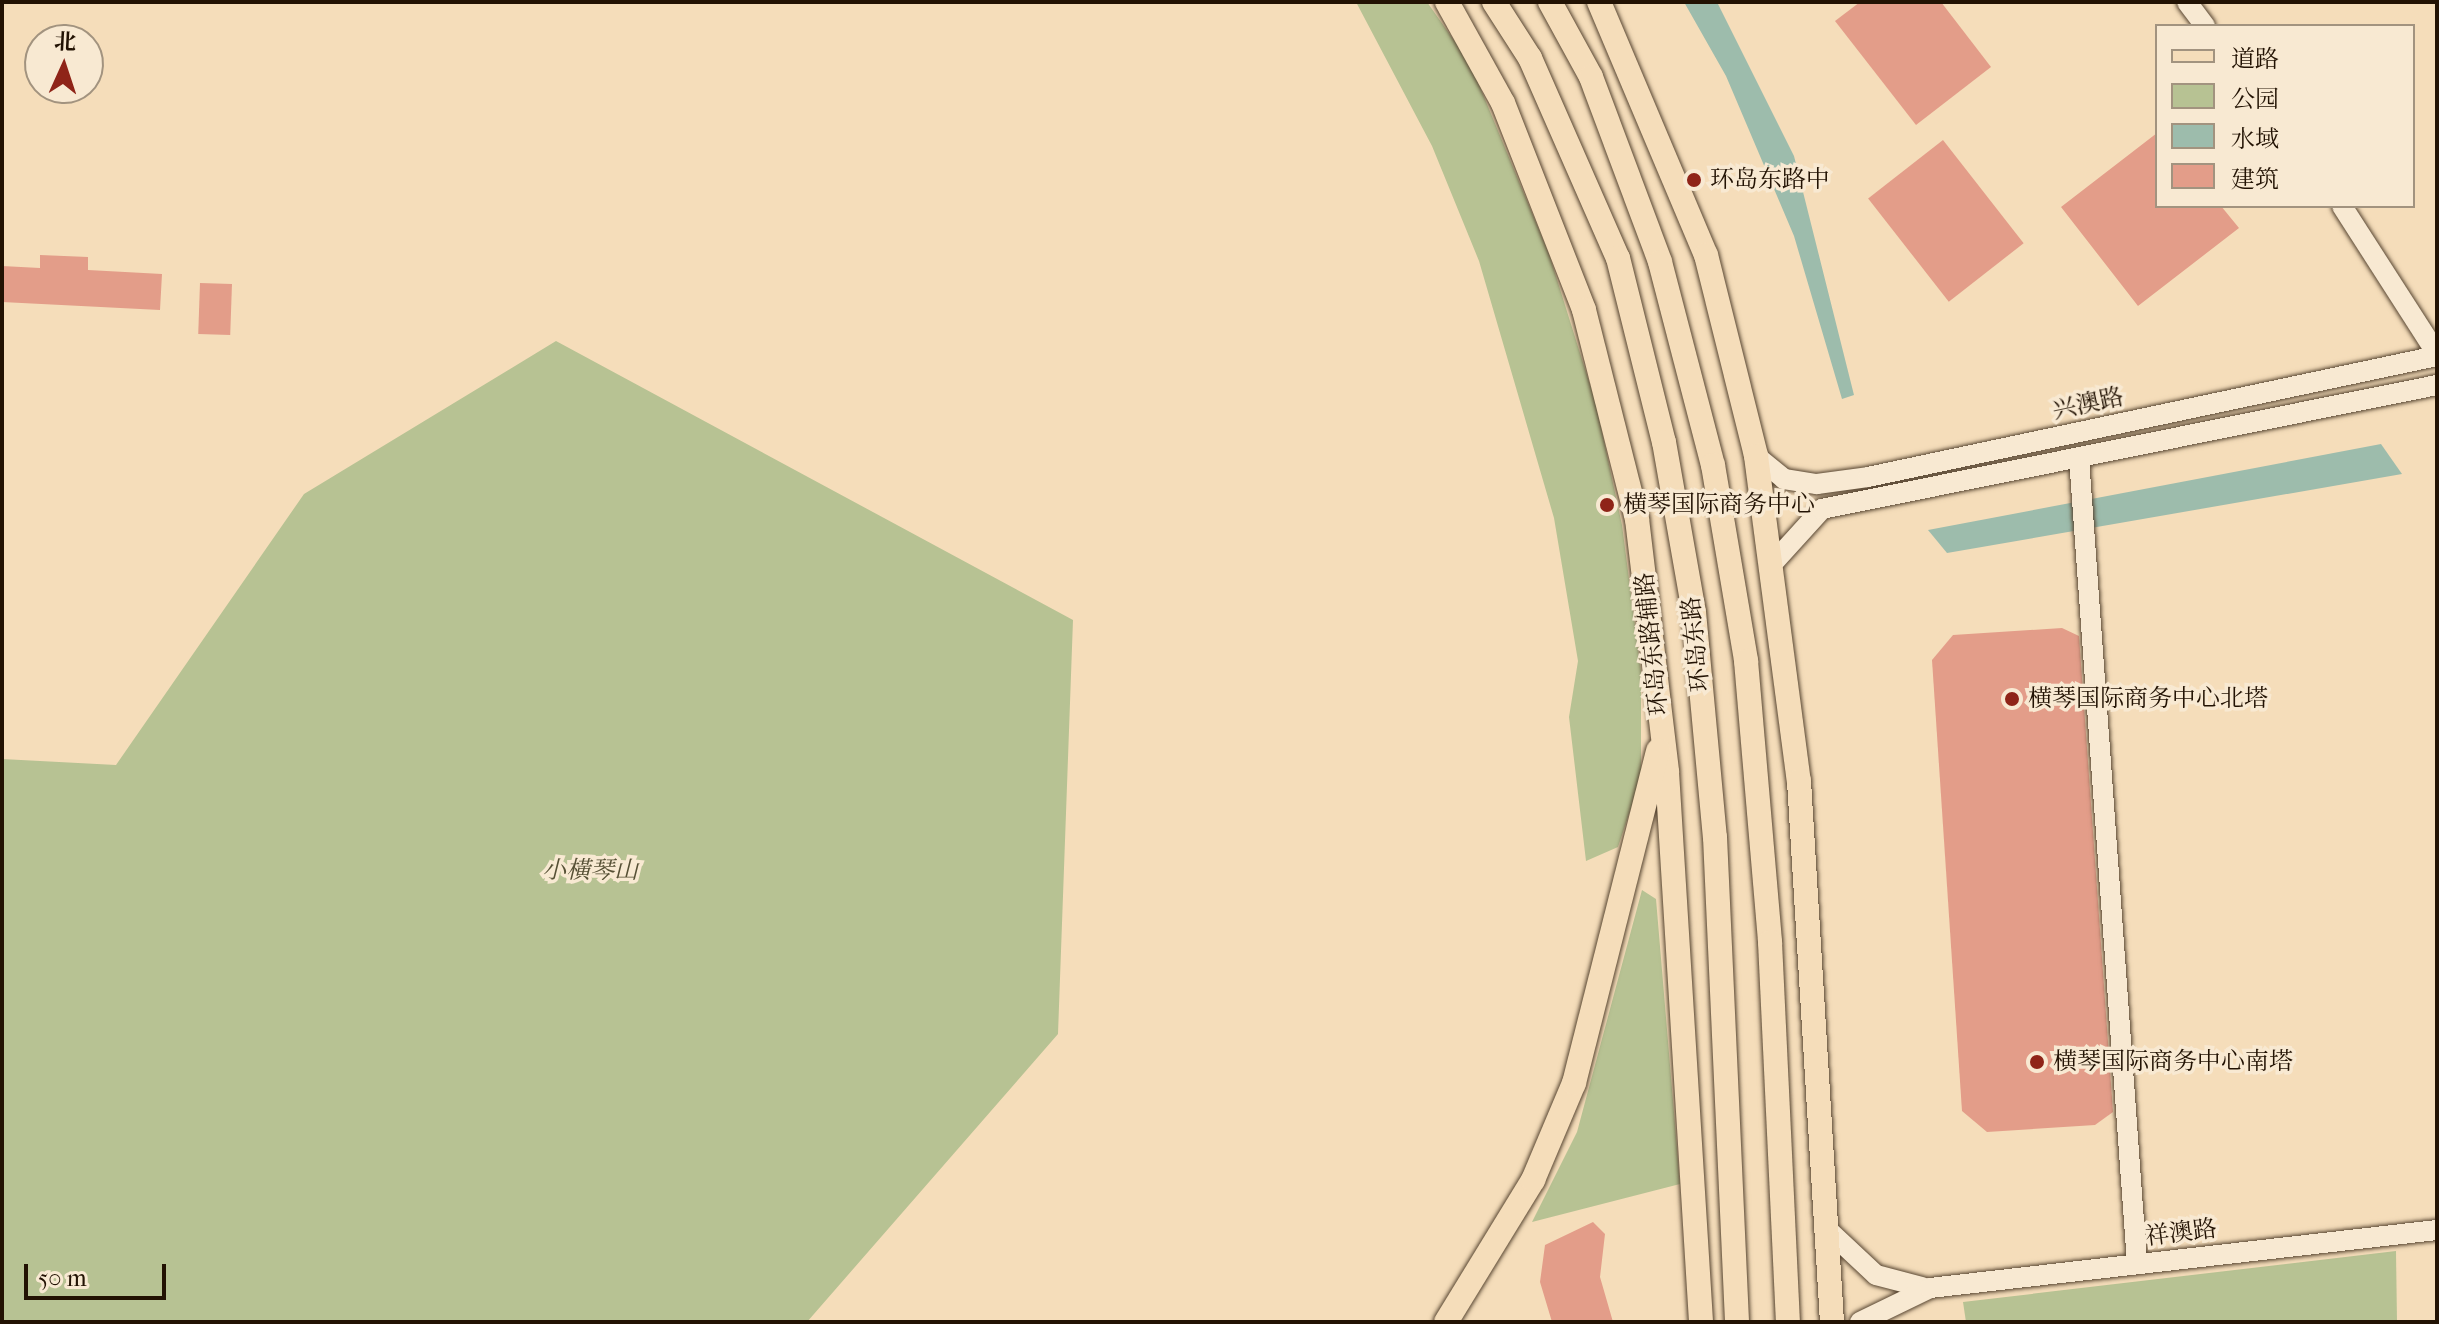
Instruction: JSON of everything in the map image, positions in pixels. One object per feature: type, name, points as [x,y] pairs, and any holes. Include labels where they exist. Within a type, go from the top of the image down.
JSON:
[{"type":"main road","name":"环岛东路辅路","points":[[1447,2],[1503,103],[1584,310],[1637,519],[1662,732],[1701,1320]]},
{"type":"main road","name":"环岛东路","points":[[1494,2],[1530,58],[1618,258],[1664,442],[1694,612],[1715,837],[1737,1322]]},
{"type":"main road","name":"环岛东路","points":[[1550,2],[1591,77],[1660,262],[1713,465],[1746,661],[1770,942],[1788,1322]]},
{"type":"main road","points":[[1599,2],[1706,255],[1756,456],[1773,563],[1799,781],[1829,1231],[1832,1322]]},
{"type":"main road","points":[[1446,1322],[1558,1127],[1622,902],[1662,732]]},
{"type":"main road","points":[[1701,1320],[1730,1200]]},
{"type":"street","points":[[2187,2],[2204,24]]},
{"type":"street","points":[[2343,208],[2437,355]]},
{"type":"street","name":"兴澳路","points":[[1756,456],[1784,479],[1817,484],[1868,477],[2437,355]]},
{"type":"street","name":"兴澳路","points":[[1773,563],[1822,509],[2437,385]]},
{"type":"street","points":[[2079,458],[2137,1264]]},
{"type":"street","name":"祥澳路","points":[[1860,1322],[1930,1288],[2437,1230]]},
{"type":"street","name":"祥澳路","points":[[1829,1231],[1876,1275],[1930,1288]]},
{"type":"green space","points":[[1356,2],[1427,2],[1470,63],[1549,254],[1596,404],[1622,525],[1641,671],[1641,778],[1618,847],[1586,861],[1569,717],[1578,661],[1554,518],[1479,261],[1432,146]]},
{"type":"green space","name":"小橫琴山","points":[[556,341],[1073,620],[1058,1034],[807,1322],[2,1322],[2,759],[116,765],[304,494]]},
{"type":"green space","points":[[1642,890],[1656,899],[1680,1184],[1532,1222],[1577,1132]]},
{"type":"green space","points":[[2396,1251],[2397,1322],[1966,1322],[1963,1302]]},
{"type":"water","points":[[1684,2],[1717,2],[1794,156],[1854,395],[1842,399],[1794,236],[1726,76]]},
{"type":"water","points":[[2381,444],[2402,474],[1947,553],[1928,530]]},
{"type":"building","points":[[1860,2],[1941,2],[1991,67],[1916,125],[1835,21]]},
{"type":"building","points":[[2155,135],[2155,208],[2223,208],[2239,228],[2138,306],[2061,207]]},
{"type":"building","points":[[1943,140],[2024,243],[1949,302],[1868,198]]},
{"type":"building","points":[[40,255],[88,257],[88,270],[162,274],[160,310],[2,302],[2,266],[40,268]]},
{"type":"building","points":[[200,283],[232,284],[230,335],[198,334]]},
{"type":"building","points":[[2062,628],[2079,636],[2113,1112],[2095,1125],[1987,1132],[1962,1111],[1932,660],[1953,635]]},
{"type":"building","points":[[1593,1222],[1605,1234],[1600,1277],[1613,1322],[1552,1322],[1540,1282],[1545,1245]]},
{"type":"place","name":"环岛东路中","points":[[1694,180]]},
{"type":"place","name":"横琴国际商务中心","points":[[1607,505]]},
{"type":"place","name":"横琴国际商务中心北塔","points":[[2012,699]]},
{"type":"place","name":"横琴国际商务中心南塔","points":[[2037,1062]]}]
